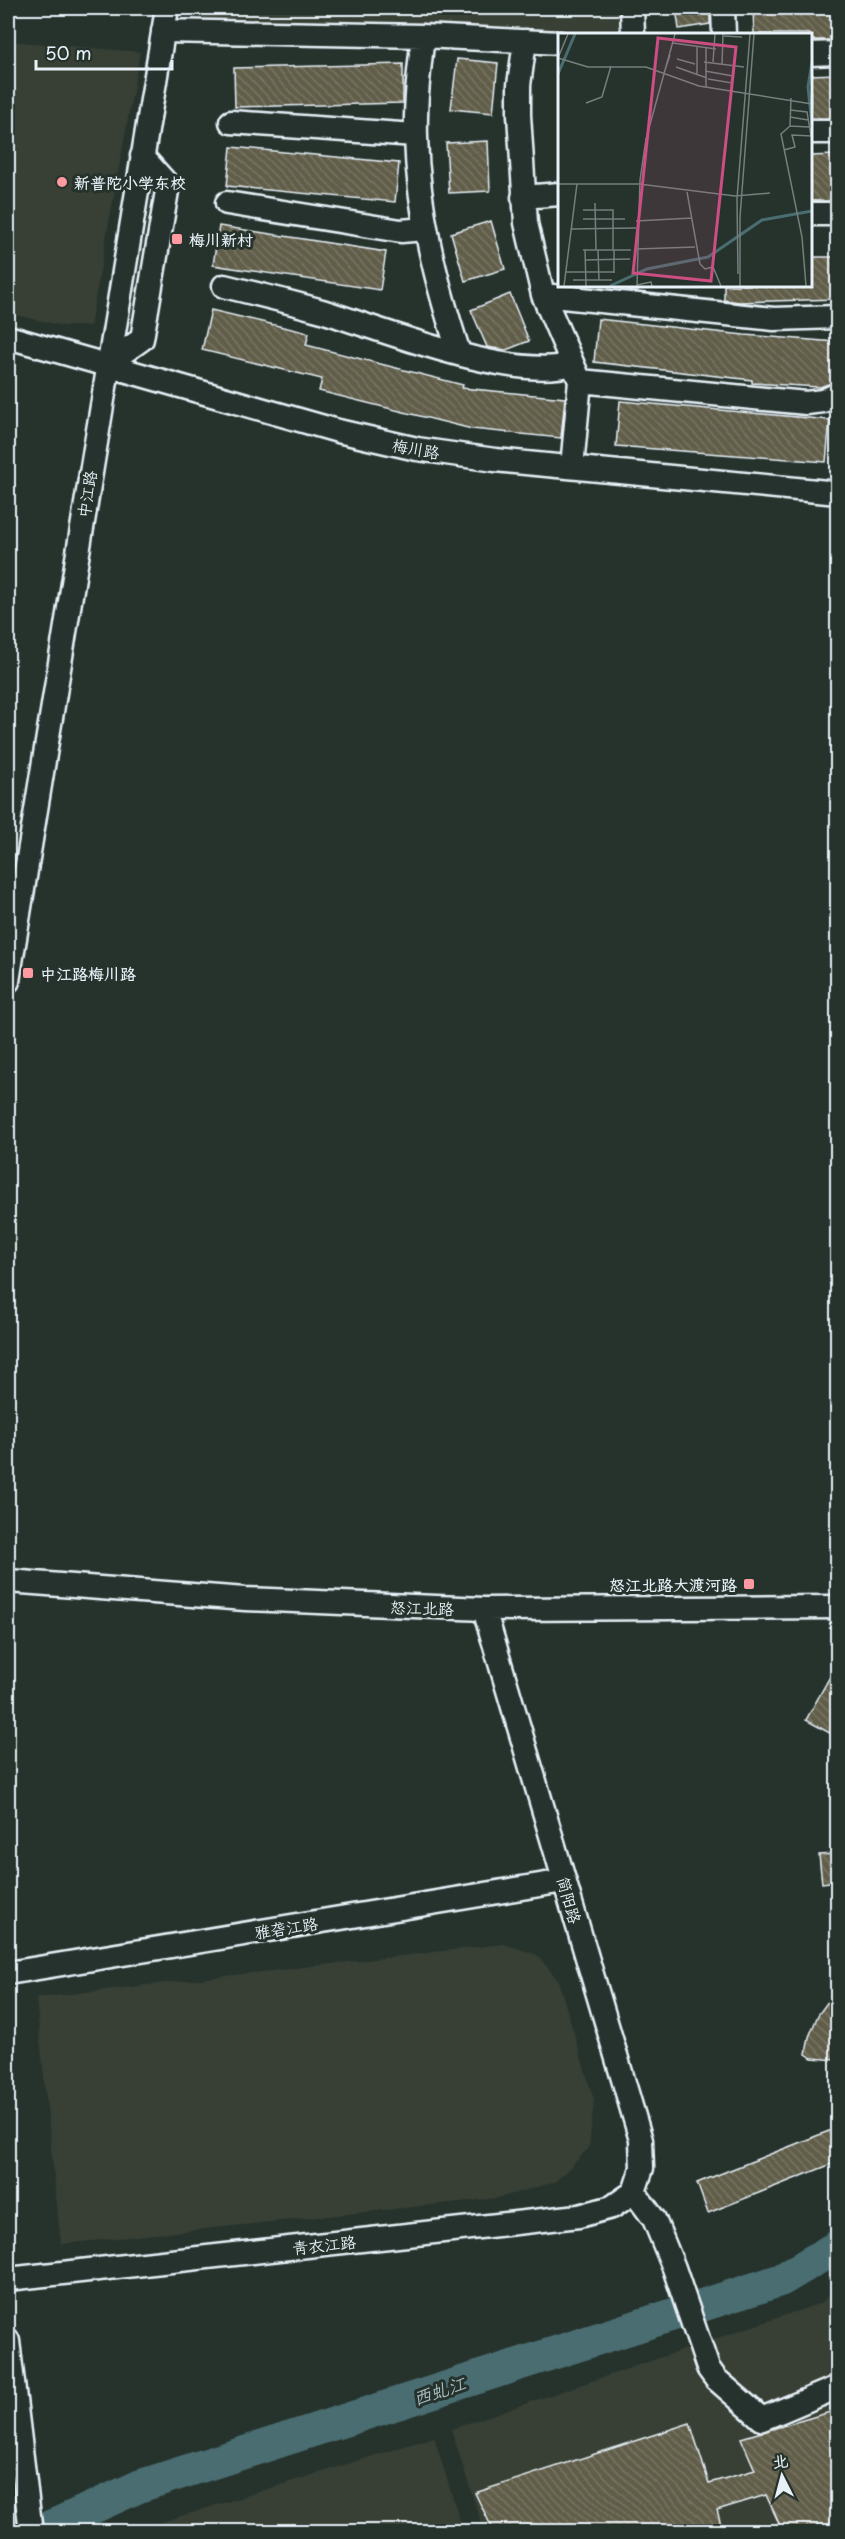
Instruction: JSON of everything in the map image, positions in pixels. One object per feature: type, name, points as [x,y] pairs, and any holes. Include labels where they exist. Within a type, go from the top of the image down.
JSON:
[{"type":"street","name":"中江路","points":[[8,981],[107,364],[167,8]]},
{"type":"street","points":[[632,8],[633,33]]},
{"type":"street","points":[[723,8],[724,33]]},
{"type":"street","points":[[163,31],[423,36],[558,42]]},
{"type":"street","points":[[423,36],[415,135],[418,180],[425,229],[438,288],[459,353]]},
{"type":"street","points":[[525,41],[519,85],[523,197],[531,250],[543,295],[576,373],[572,467]]},
{"type":"street","points":[[812,54],[837,53]]},
{"type":"street","points":[[231,122],[415,135]]},
{"type":"street","points":[[812,132],[837,132]]},
{"type":"street","points":[[107,364],[141,339],[168,185],[142,156]]},
{"type":"street","points":[[523,197],[558,194]]},
{"type":"street","points":[[227,203],[401,231],[425,229]]},
{"type":"street","points":[[812,214],[837,214]]},
{"type":"street","points":[[224,286],[322,311],[459,353],[532,369],[553,369],[806,403],[823,401],[837,394]]},
{"type":"street","points":[[543,295],[774,319],[837,317]]},
{"type":"street","name":"梅川路","points":[[8,337],[338,431],[417,449],[837,493]]},
{"type":"street","name":"怒江北路","points":[[8,1581],[245,1599],[483,1609],[837,1607]]},
{"type":"street","name":"简阳路","points":[[483,1609],[640,2140],[642,2168],[634,2192]]},
{"type":"street","name":"雅砻江路","points":[[8,1973],[564,1881]]},
{"type":"street","points":[[634,2192],[654,2219],[674,2268],[695,2335],[708,2368],[716,2379],[762,2419],[837,2387]]},
{"type":"street","name":"青衣江路","points":[[8,2279],[579,2216],[612,2207],[634,2192]]},
{"type":"street","points":[[8,2341],[31,2532]]},
{"type":"shaded area","points":[[203,8],[626,8],[629,22],[613,33],[588,33],[393,25],[201,22]]},
{"type":"shaded area","name":"新普陀小学东校","points":[[8,41],[140,52],[90,326],[63,326],[8,313]]},
{"type":"shaded area","points":[[504,1944],[537,1955],[558,1980],[594,2100],[589,2148],[555,2182],[497,2198],[61,2244],[36,1998]]},
{"type":"shaded area","points":[[837,2288],[837,2531],[484,2531],[451,2429],[821,2303]]},
{"type":"shaded area","points":[[434,2437],[463,2531],[134,2531]]},
{"type":"building","points":[[676,8],[710,8],[710,24],[679,29]]},
{"type":"building","points":[[753,8],[837,8],[837,40],[812,40],[812,33],[754,33]]},
{"type":"building","points":[[457,59],[498,63],[493,113],[451,109]]},
{"type":"building","points":[[403,64],[403,103],[235,107],[234,68]]},
{"type":"building","points":[[837,74],[837,118],[812,118],[812,75]]},
{"type":"building","points":[[488,141],[490,191],[449,193],[446,143]]},
{"type":"building","points":[[231,147],[399,163],[395,202],[227,186]]},
{"type":"building","points":[[837,155],[837,201],[812,201],[812,156]]},
{"type":"building","points":[[491,221],[505,269],[465,281],[451,233]]},
{"type":"building","points":[[219,226],[386,252],[380,290],[213,265]]},
{"type":"building","points":[[812,257],[837,257],[837,299],[740,302],[724,300],[724,286],[812,286]]},
{"type":"building","points":[[510,294],[529,341],[506,350],[487,347],[471,310]]},
{"type":"building","points":[[211,310],[309,333],[306,345],[463,385],[462,388],[565,398],[561,438],[472,429],[319,391],[322,379],[202,350]]},
{"type":"building","points":[[598,319],[744,335],[837,342],[837,381],[820,387],[752,383],[752,380],[594,362]]},
{"type":"building","points":[[620,401],[830,420],[826,462],[616,446]]},
{"type":"building","points":[[837,1664],[837,1737],[806,1720]]},
{"type":"building","points":[[837,1854],[837,1881],[822,1883],[819,1855]]},
{"type":"building","points":[[837,1989],[837,2060],[812,2058],[806,2054],[809,2037],[818,2015]]},
{"type":"building","points":[[834,2129],[837,2137],[837,2162],[708,2213],[697,2183]]},
{"type":"building","points":[[837,2410],[837,2532],[783,2532],[766,2495],[717,2510],[723,2532],[494,2532],[475,2493],[690,2423],[709,2483],[755,2470],[741,2438]]},
{"type":"waterway","name":"西虬江","points":[[39,2532],[140,2486],[781,2280],[838,2246]]},
{"type":"place","name":"新普陀小学东校","points":[[62,182]]},
{"type":"place","name":"梅川新村","points":[[177,239]]},
{"type":"place","name":"中江路梅川路","points":[[28,973]]},
{"type":"place","name":"怒江北路大渡河路","points":[[749,1584]]}]
